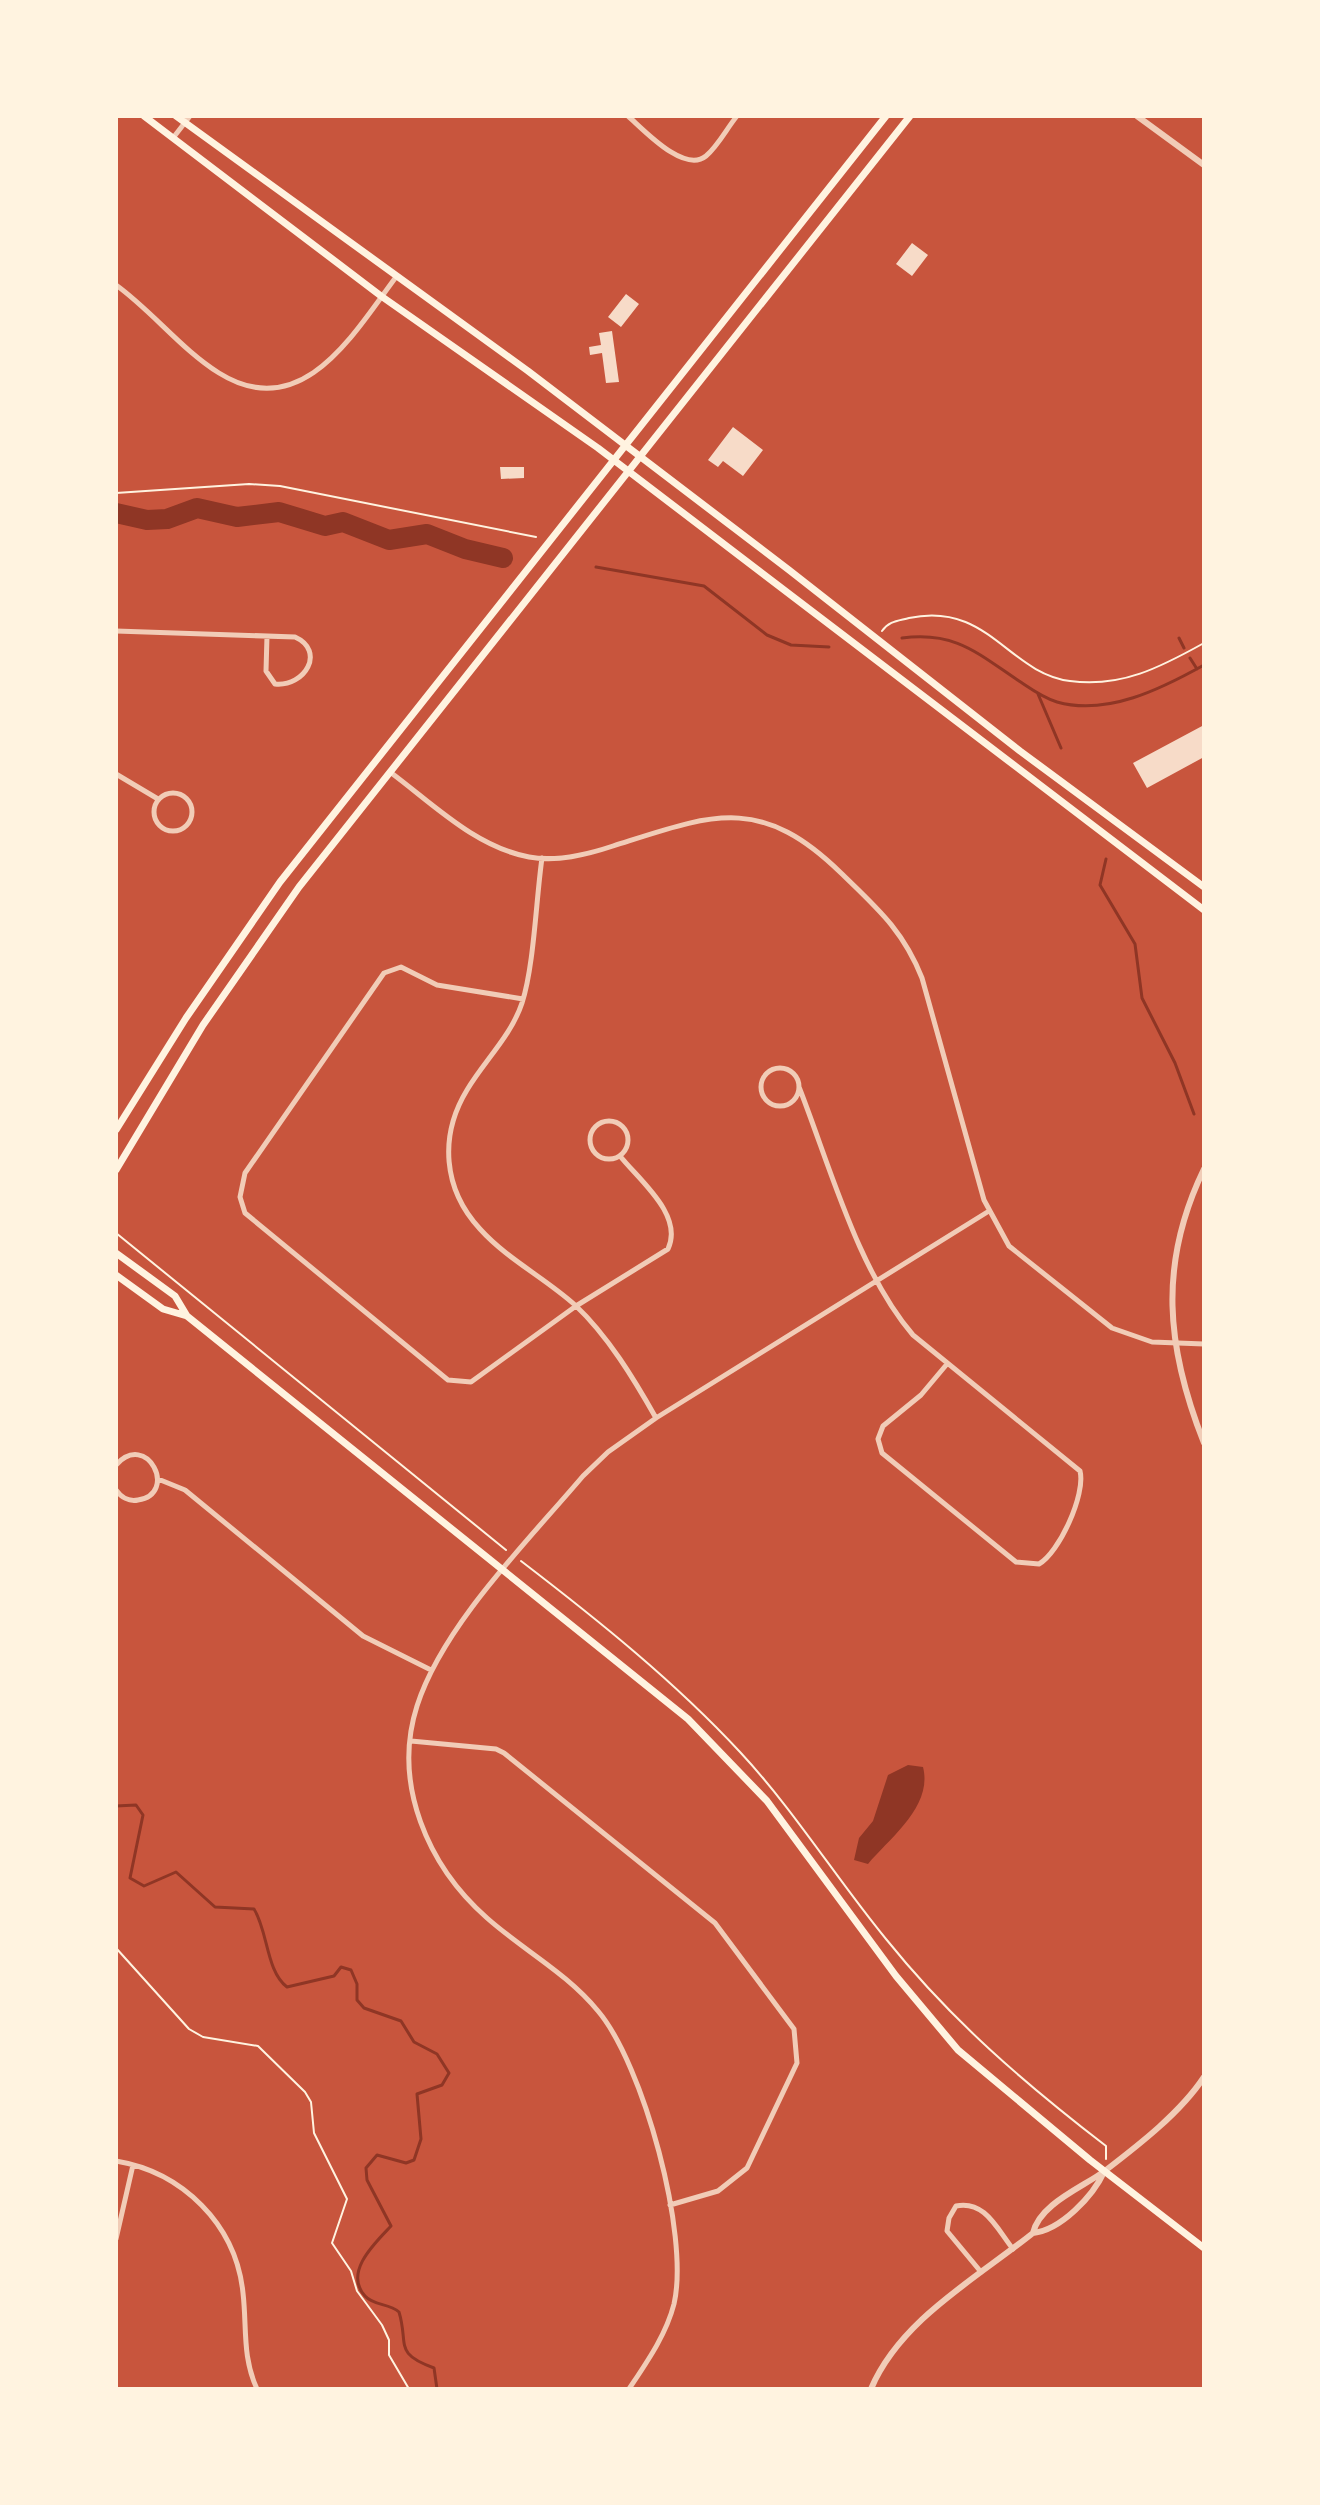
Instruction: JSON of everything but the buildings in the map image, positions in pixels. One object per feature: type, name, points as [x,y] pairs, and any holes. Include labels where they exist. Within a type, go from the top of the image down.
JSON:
[{"type":"main road","points":[[144,116],[381,296],[613,460],[1204,910]]},
{"type":"main road","points":[[176,116],[188,120],[625,445],[917,673],[1204,887]]},
{"type":"main road","points":[[116,1130],[186,1018],[280,882],[886,116]]},
{"type":"main road","points":[[116,1170],[203,1025],[299,887],[910,116]]},
{"type":"main road","points":[[116,1253],[175,1296],[187,1316],[688,1719],[767,1801],[938,2029],[981,2072],[1204,2248]]},
{"type":"main road","points":[[116,1275],[163,1309],[187,1316]]},
{"type":"street","points":[[628,116],[672,153],[690,160],[706,156],[737,116]]},
{"type":"street","points":[[1137,116],[1204,165]]},
{"type":"street","points":[[173,138],[188,120]]},
{"type":"street","points":[[116,285],[148,308],[218,373],[258,387],[286,385],[311,378],[338,354],[396,277]]},
{"type":"street","points":[[116,631],[267,636],[295,637],[304,641],[310,653],[308,668],[300,679],[287,685],[275,684],[266,671],[267,636]]},
{"type":"street","points":[[390,772],[476,837],[528,857],[590,853],[718,816],[744,818],[780,827],[818,850],[898,929],[910,948],[989,1211],[1009,1246],[1099,1320],[1125,1334],[1174,1344],[1204,1344]]},
{"type":"street","points":[[116,774],[158,799]]},
{"type":"street","points":[[173,792],[185,796],[193,809],[189,823],[177,831],[160,826],[154,813],[158,799],[173,792]]},
{"type":"street","points":[[542,858],[523,999],[507,1034],[468,1088],[456,1112],[449,1137],[450,1173],[463,1209],[482,1232],[576,1306],[609,1345],[656,1418]]},
{"type":"street","points":[[523,999],[437,985],[401,967],[384,973],[245,1173],[240,1197],[252,1221],[448,1380],[471,1382],[576,1306],[661,1254],[670,1243],[669,1218],[620,1156]]},
{"type":"street","points":[[799,1087],[792,1101],[783,1106],[767,1101],[761,1088],[765,1075],[778,1068],[793,1074],[799,1087],[875,1282],[913,1335],[1080,1471],[1083,1481],[1078,1499],[1054,1552],[1039,1564],[1016,1562],[882,1453],[878,1439],[883,1426],[921,1395],[947,1364]]},
{"type":"street","points":[[615,1122],[626,1130],[627,1147],[620,1156],[606,1159],[594,1151],[591,1136],[600,1123],[615,1122]]},
{"type":"street","points":[[1204,1169],[1171,1267],[1174,1344],[1188,1403],[1204,1443]]},
{"type":"street","points":[[629,2389],[662,2335],[674,2302],[678,2255],[670,2205],[640,2093],[609,2025],[579,1990],[486,1917],[444,1872],[430,1847],[412,1790],[411,1741],[416,1708],[431,1670],[446,1644],[503,1570],[583,1476],[608,1452],[656,1418],[989,1211]]},
{"type":"street","points":[[116,1465],[130,1456],[143,1457],[155,1468],[158,1479],[151,1494],[140,1500],[131,1500],[116,1490]]},
{"type":"street","points":[[158,1479],[185,1490],[363,1636],[431,1670]]},
{"type":"street","points":[[411,1741],[496,1749],[504,1753],[715,1923],[794,2029],[798,2042],[797,2063],[747,2168],[718,2191],[670,2205]]},
{"type":"street","points":[[1033,2233],[1035,2222],[1084,2182],[1104,2172],[1182,2105],[1204,2077]]},
{"type":"street","points":[[116,2161],[177,2183],[203,2205],[221,2229],[240,2275],[245,2352],[257,2389]]},
{"type":"street","points":[[116,2239],[133,2165]]},
{"type":"street","points":[[871,2389],[891,2352],[910,2331],[1033,2233],[1045,2231],[1096,2191],[1104,2172]]},
{"type":"street","points":[[982,2273],[947,2231],[949,2218],[956,2206],[969,2203],[980,2207],[1013,2249]]},
{"type":"path","points":[[116,493],[249,484],[280,486],[536,537]]},
{"type":"path","points":[[879,635],[890,623],[903,620],[933,615],[956,618],[976,626],[1043,671],[1068,681],[1131,679],[1204,643]]},
{"type":"path","points":[[116,1233],[507,1551]]},
{"type":"path","points":[[116,1948],[189,2029],[203,2037],[258,2046],[305,2092],[311,2102],[314,2133],[347,2199],[332,2243],[351,2271],[357,2291],[382,2325],[389,2340],[389,2355],[409,2389]]},
{"type":"shaded area","points":[[908,1765],[923,1767],[922,1795],[916,1808],[868,1864],[854,1860],[859,1838],[873,1821],[888,1775]]},
{"type":"waterway","points":[[116,513],[147,520],[167,519],[197,508],[237,517],[279,512],[325,526],[343,522],[389,540],[427,534],[465,549],[503,558]]},
{"type":"waterway","points":[[596,567],[704,586],[767,635],[791,645],[829,647]]},
{"type":"waterway","points":[[902,638],[937,638],[965,646],[1042,696],[1076,705],[1095,706],[1133,698],[1204,665]]},
{"type":"waterway","points":[[1179,638],[1184,648]]},
{"type":"waterway","points":[[1190,658],[1197,669]]},
{"type":"waterway","points":[[1038,694],[1061,748]]},
{"type":"waterway","points":[[1106,859],[1100,885],[1135,944],[1142,998],[1175,1063],[1194,1114]]},
{"type":"waterway","points":[[116,1806],[136,1805],[143,1815],[130,1878],[144,1886],[176,1872],[215,1907],[254,1909],[275,1971],[287,1987],[334,1976],[341,1967],[351,1970],[357,1984],[357,2000],[364,2008],[401,2021],[414,2042],[437,2054],[449,2073],[442,2085],[417,2094],[421,2139],[414,2160],[406,2163],[377,2155],[366,2168],[367,2180],[391,2226],[364,2258],[358,2277],[359,2287],[365,2296],[399,2312],[405,2347],[413,2358],[434,2368],[437,2389]]}]
